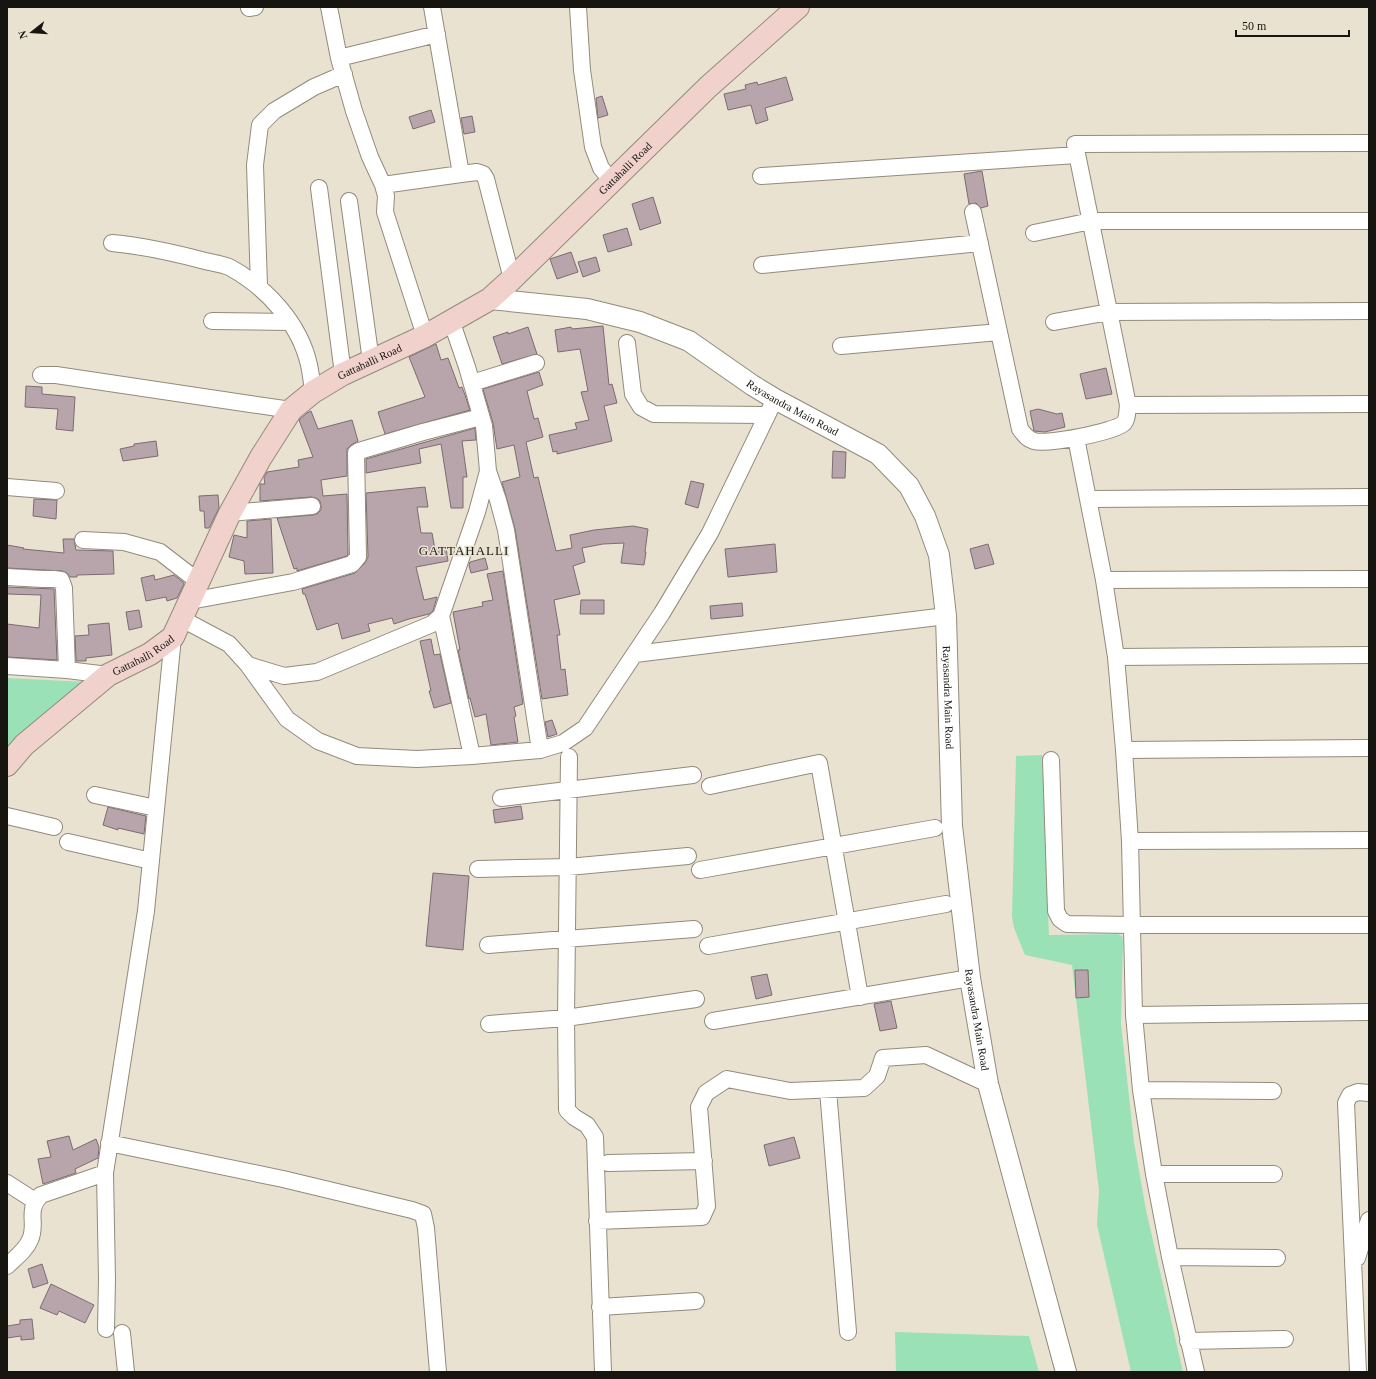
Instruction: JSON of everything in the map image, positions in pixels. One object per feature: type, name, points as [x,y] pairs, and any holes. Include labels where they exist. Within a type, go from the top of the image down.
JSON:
[{"type":"main road","name":"Gattahalli Road","points":[[7,765],[24,745],[108,675],[150,654],[186,610],[230,513],[261,457],[291,410],[313,392],[343,374],[425,336],[490,299],[708,87],[798,7]]},
{"type":"street","points":[[329,7],[339,58],[354,111],[368,150],[384,185],[386,196],[385,212],[425,336]]},
{"type":"street","points":[[432,7],[461,174]]},
{"type":"street","points":[[578,7],[582,70],[594,147],[601,168],[612,181]]},
{"type":"street","points":[[339,58],[437,34]]},
{"type":"street","points":[[259,286],[255,165],[260,125],[274,111],[314,87],[344,74]]},
{"type":"street","points":[[973,212],[1020,429],[1028,438],[1036,442],[1076,438],[1112,430],[1123,423],[1127,417],[1128,405],[1075,144],[1369,143]]},
{"type":"street","points":[[761,176],[1078,154]]},
{"type":"street","points":[[384,185],[477,172],[482,174],[486,179],[512,279]]},
{"type":"street","points":[[319,188],[343,374]]},
{"type":"street","points":[[349,201],[371,361]]},
{"type":"street","points":[[1034,233],[1091,221],[1369,221]]},
{"type":"street","points":[[762,265],[980,242]]},
{"type":"street","points":[[112,243],[128,244],[187,256],[230,267],[259,286],[286,316],[299,337],[309,365],[313,392]]},
{"type":"street","name":"Rayasandra Main Road","points":[[490,299],[587,309],[640,322],[689,341],[752,385],[771,407],[878,454],[909,486],[925,516],[939,555],[946,616],[952,826],[970,978],[988,1084],[1066,1372]]},
{"type":"street","points":[[1054,322],[1109,312],[1369,311]]},
{"type":"street","points":[[451,320],[472,383],[484,426],[488,471],[506,530],[540,750]]},
{"type":"street","points":[[212,322],[290,322]]},
{"type":"street","points":[[841,346],[999,332]]},
{"type":"street","points":[[83,540],[124,542],[160,552],[186,610],[229,644],[248,665],[287,719],[318,741],[357,756],[417,759],[540,750],[564,743],[585,728],[662,614],[710,533],[771,407],[654,414],[641,407],[633,394],[627,343]]},
{"type":"street","points":[[472,383],[536,363]]},
{"type":"street","points":[[40,375],[56,375],[291,410]]},
{"type":"street","points":[[1128,405],[1369,404]]},
{"type":"street","points":[[186,610],[293,582],[352,564],[358,557],[356,453],[423,432],[481,417]]},
{"type":"street","points":[[1076,438],[1104,580],[1116,657],[1130,841],[1134,1014],[1141,1090],[1154,1174],[1170,1257],[1196,1372]]},
{"type":"street","points":[[248,665],[284,676],[317,672],[432,624],[441,616],[477,512],[488,471]]},
{"type":"street","points":[[7,486],[56,491]]},
{"type":"street","points":[[1089,499],[1369,497]]},
{"type":"street","points":[[230,513],[312,506]]},
{"type":"street","points":[[7,577],[43,579],[54,578],[61,580],[64,588],[67,670]]},
{"type":"street","points":[[1104,580],[1369,579]]},
{"type":"street","points":[[106,1330],[107,1279],[105,1173],[146,911],[156,808],[186,610]]},
{"type":"street","points":[[441,616],[472,756]]},
{"type":"street","points":[[635,654],[946,616]]},
{"type":"street","points":[[1116,657],[1369,655]]},
{"type":"street","points":[[7,666],[67,670],[108,675]]},
{"type":"street","points":[[1124,750],[1369,748]]},
{"type":"street","points":[[569,757],[566,1018],[567,1110],[574,1117],[587,1125],[594,1137],[603,1372]]},
{"type":"street","points":[[1051,760],[1056,911],[1060,919],[1067,924],[1369,925]]},
{"type":"street","points":[[710,786],[819,763],[860,996]]},
{"type":"street","points":[[500,798],[693,775]]},
{"type":"street","points":[[96,795],[156,808]]},
{"type":"street","points":[[7,816],[54,827]]},
{"type":"street","points":[[700,870],[935,828]]},
{"type":"street","points":[[1130,841],[1369,840]]},
{"type":"street","points":[[68,842],[151,860]]},
{"type":"street","points":[[478,869],[568,866],[688,856]]},
{"type":"street","points":[[708,946],[946,904]]},
{"type":"street","points":[[488,945],[694,929]]},
{"type":"street","points":[[713,1021],[970,978]]},
{"type":"street","points":[[489,1024],[566,1018],[696,999]]},
{"type":"street","points":[[1134,1014],[1369,1012]]},
{"type":"street","points":[[597,1221],[702,1217],[707,1206],[699,1108],[706,1093],[726,1079],[790,1091],[864,1088],[877,1076],[883,1058],[926,1055],[988,1084]]},
{"type":"street","points":[[828,1090],[848,1332]]},
{"type":"street","points":[[1141,1090],[1273,1091]]},
{"type":"street","points":[[1361,1368],[1354,1267],[1346,1103],[1350,1096],[1358,1092],[1369,1093]]},
{"type":"street","points":[[109,1142],[283,1179],[412,1210],[423,1214],[426,1228],[438,1372]]},
{"type":"street","points":[[608,1163],[704,1161]]},
{"type":"street","points":[[7,1266],[25,1248],[31,1239],[33,1230],[32,1208],[35,1201],[41,1195],[105,1173]]},
{"type":"street","points":[[1154,1174],[1274,1174]]},
{"type":"street","points":[[7,1183],[35,1201]]},
{"type":"street","points":[[1354,1267],[1369,1220]]},
{"type":"street","points":[[1170,1257],[1277,1258]]},
{"type":"street","points":[[600,1307],[696,1301]]},
{"type":"street","points":[[122,1333],[126,1372]]},
{"type":"street","points":[[1188,1341],[1284,1339]]},
{"type":"green space","points":[[7,678],[87,682],[7,752]]},
{"type":"green space","points":[[1042,755],[1049,935],[1118,934],[1122,936],[1121,1024],[1134,1142],[1146,1210],[1183,1372],[1131,1372],[1097,1225],[1099,1191],[1072,965],[1025,955],[1014,928],[1012,917],[1016,756]]},
{"type":"green space","points":[[895,1332],[1029,1336],[1039,1372],[896,1372]]},
{"type":"building","points":[[786,77],[793,100],[765,108],[768,120],[756,124],[751,105],[728,110],[724,94],[746,89],[745,85],[757,82],[758,85]]},
{"type":"building","points":[[602,96],[608,115],[598,118],[596,98]]},
{"type":"building","points":[[431,110],[435,122],[413,129],[409,117]]},
{"type":"building","points":[[472,116],[475,132],[464,134],[461,118]]},
{"type":"building","points":[[982,171],[988,206],[981,208],[976,203],[969,204],[964,174]]},
{"type":"building","points":[[653,197],[661,223],[640,230],[632,204]]},
{"type":"building","points":[[627,228],[632,245],[608,252],[603,235]]},
{"type":"building","points":[[571,252],[578,272],[557,279],[550,259]]},
{"type":"building","points":[[596,257],[600,271],[583,277],[578,262]]},
{"type":"building","points":[[603,326],[609,385],[612,384],[617,403],[604,406],[612,441],[557,454],[557,451],[553,452],[549,435],[577,429],[575,423],[589,420],[581,392],[588,391],[580,349],[558,352],[555,330],[571,327],[572,329]]},
{"type":"building","points":[[528,327],[537,354],[502,364],[493,337],[508,332],[508,334]]},
{"type":"building","points":[[436,344],[441,360],[448,358],[459,388],[462,387],[470,410],[385,434],[378,412],[425,397],[409,357]]},
{"type":"building","points":[[1106,368],[1112,394],[1086,399],[1080,374]]},
{"type":"building","points":[[539,372],[543,385],[527,391],[534,419],[538,418],[543,437],[526,442],[534,478],[538,477],[556,551],[572,548],[570,535],[594,530],[633,526],[648,529],[644,565],[621,563],[624,543],[603,544],[582,548],[585,562],[573,566],[580,594],[554,600],[560,635],[557,635],[561,670],[565,669],[568,695],[542,699],[515,529],[502,482],[520,477],[514,445],[497,449],[493,423],[483,389]]},
{"type":"building","points":[[26,386],[42,387],[42,394],[75,397],[73,431],[56,429],[58,409],[25,407]]},
{"type":"building","points":[[1038,409],[1057,414],[1062,413],[1065,427],[1045,432],[1034,431],[1030,411]]},
{"type":"building","points":[[311,411],[318,429],[352,420],[358,441],[347,449],[347,476],[321,480],[323,496],[347,494],[348,554],[347,556],[297,571],[297,568],[294,569],[277,518],[317,514],[321,510],[320,501],[311,497],[260,501],[260,484],[265,484],[264,478],[267,472],[299,467],[298,460],[313,457],[299,420]]},
{"type":"building","points":[[475,428],[476,440],[462,441],[467,477],[463,477],[463,508],[451,508],[441,444],[419,449],[421,463],[366,473],[366,459]]},
{"type":"building","points":[[156,441],[158,456],[123,461],[120,449],[134,446],[134,444]]},
{"type":"building","points":[[833,451],[846,452],[845,478],[832,478]]},
{"type":"building","points":[[691,481],[704,484],[698,508],[685,504]]},
{"type":"building","points":[[425,487],[428,507],[417,507],[421,533],[432,533],[435,549],[446,547],[448,561],[416,567],[424,600],[437,597],[433,611],[429,614],[394,624],[392,618],[368,624],[370,631],[342,639],[338,623],[317,630],[302,589],[355,573],[365,563],[368,557],[366,493]]},
{"type":"building","points":[[218,495],[219,508],[209,528],[205,528],[204,511],[200,511],[199,496]]},
{"type":"building","points":[[34,499],[57,500],[56,519],[33,516]]},
{"type":"building","points":[[271,519],[273,573],[245,574],[244,561],[229,557],[234,535],[247,538],[247,521]]},
{"type":"building","points":[[63,539],[74,539],[76,550],[113,551],[114,574],[77,575],[77,577],[70,577],[67,573],[62,571],[7,568],[7,545],[24,548],[23,549],[64,553]]},
{"type":"building","points":[[775,544],[777,572],[728,577],[725,549]]},
{"type":"building","points":[[988,544],[994,564],[975,569],[970,549]]},
{"type":"building","points":[[485,558],[488,569],[471,573],[469,565],[470,562]]},
{"type":"building","points":[[503,571],[523,704],[514,707],[518,742],[491,745],[486,714],[475,717],[470,698],[469,699],[458,650],[460,650],[453,612],[483,606],[482,602],[493,600],[487,574]]},
{"type":"building","points":[[154,575],[155,580],[174,575],[183,582],[184,584],[177,598],[167,601],[166,597],[146,601],[141,578]]},
{"type":"building","points":[[7,587],[54,589],[57,660],[7,657],[7,624],[39,628],[41,595],[7,594]]},
{"type":"building","points":[[581,600],[604,600],[604,614],[580,614]]},
{"type":"building","points":[[742,603],[743,616],[711,619],[710,606]]},
{"type":"building","points":[[139,610],[142,627],[129,630],[126,612]]},
{"type":"building","points":[[109,623],[112,655],[86,658],[86,661],[76,661],[75,636],[89,635],[88,625]]},
{"type":"building","points":[[431,639],[434,655],[440,654],[451,703],[434,708],[429,691],[431,691],[420,641]]},
{"type":"building","points":[[552,720],[557,734],[548,737],[545,722]]},
{"type":"building","points":[[521,806],[523,819],[495,823],[493,810]]},
{"type":"building","points":[[108,807],[146,816],[144,834],[118,828],[118,830],[103,825]]},
{"type":"building","points":[[433,873],[469,876],[463,950],[426,946]]},
{"type":"building","points":[[1075,970],[1088,970],[1089,997],[1076,998]]},
{"type":"building","points":[[767,974],[772,995],[756,999],[751,977]]},
{"type":"building","points":[[891,1001],[897,1028],[880,1031],[874,1004]]},
{"type":"building","points":[[69,1136],[73,1150],[96,1139],[99,1147],[98,1158],[75,1169],[76,1173],[43,1184],[38,1159],[51,1157],[47,1141]]},
{"type":"building","points":[[794,1137],[800,1158],[769,1166],[764,1145]]},
{"type":"building","points":[[42,1264],[48,1283],[33,1288],[28,1269]]},
{"type":"building","points":[[51,1284],[94,1305],[85,1323],[59,1311],[57,1315],[40,1308]]},
{"type":"building","points":[[32,1319],[34,1339],[21,1340],[21,1336],[7,1338],[7,1326],[20,1324],[20,1320]]},
{"type":"district","name":"GATTAHALLI","points":[[464,550]]}]
